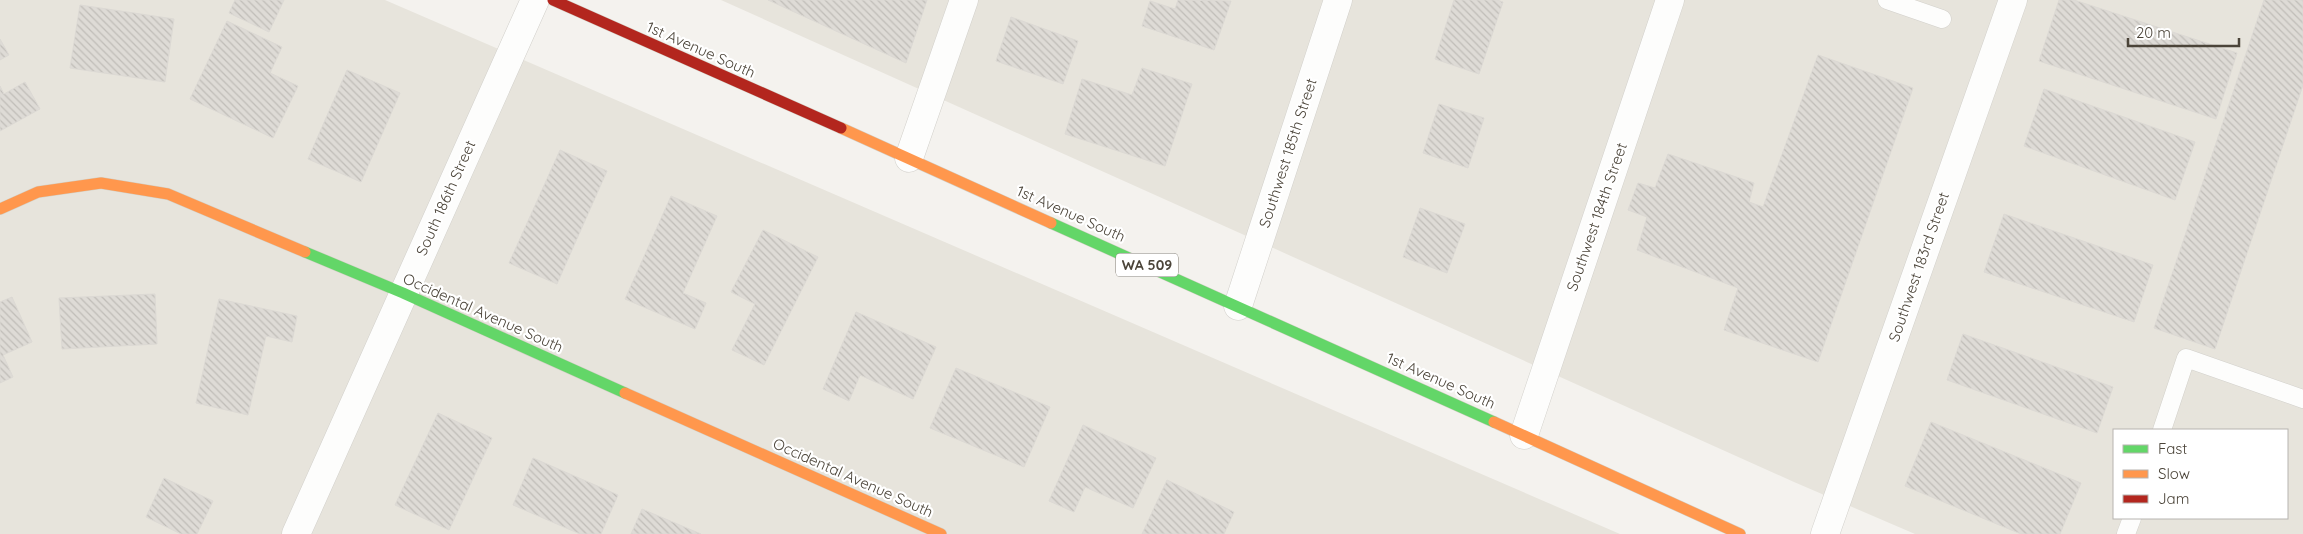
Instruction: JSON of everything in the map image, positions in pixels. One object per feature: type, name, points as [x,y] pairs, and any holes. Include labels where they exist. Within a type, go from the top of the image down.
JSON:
[{"type":"main road","name":"1st Avenue South","points":[[553,0],[1238,306],[1740,534]]},
{"type":"main road","name":"Occidental Avenue South","points":[[0,209],[38,192],[101,183],[168,194],[403,293],[941,534]]},
{"type":"street","name":"South 186th Street","points":[[296,534],[536,0]]},
{"type":"street","points":[[909,158],[964,0]]},
{"type":"street","name":"Southwest 185th Street","points":[[1238,306],[1338,0]]},
{"type":"street","name":"Southwest 184th Street","points":[[1524,435],[1670,0]]},
{"type":"street","name":"Southwest 183rd Street","points":[[1825,534],[2013,0]]},
{"type":"lane","points":[[1887,0],[1942,19]]},
{"type":"lane","points":[[2162,429],[2186,358],[2303,399]]},
{"type":"lane","points":[[2126,534],[2132,519]]},
{"type":"shaded area","points":[[0,0],[385,0],[1620,534],[0,534]]},
{"type":"shaded area","points":[[721,0],[2303,0],[2303,534],[1915,534],[1794,482]]},
{"type":"building","points":[[235,0],[284,0],[269,32],[229,13]]},
{"type":"building","points":[[768,0],[927,0],[906,63]]},
{"type":"building","points":[[1178,0],[1231,1],[1214,50],[1142,26],[1150,1],[1175,9]]},
{"type":"building","points":[[1454,0],[1497,0],[1503,2],[1479,74],[1435,59]]},
{"type":"building","points":[[2059,0],[2074,0],[2237,53],[2216,119],[2039,61]]},
{"type":"building","points":[[2264,0],[2303,0],[2303,85],[2215,349],[2154,328]]},
{"type":"building","points":[[80,5],[174,19],[165,82],[70,68]]},
{"type":"building","points":[[1011,17],[1078,41],[1063,84],[996,61]]},
{"type":"building","points":[[227,21],[282,47],[270,73],[298,86],[273,138],[190,99]]},
{"type":"building","points":[[0,39],[9,55],[0,60]]},
{"type":"building","points":[[1818,55],[1913,88],[1818,362],[1724,330],[1738,288],[1637,250],[1647,217],[1628,210],[1638,183],[1655,188],[1668,154],[1754,183],[1749,202],[1763,207]]},
{"type":"building","points":[[1142,68],[1192,84],[1165,166],[1065,134],[1082,79],[1132,95]]},
{"type":"building","points":[[347,70],[400,93],[361,182],[308,159]]},
{"type":"building","points":[[25,82],[40,109],[0,131],[0,86],[4,94]]},
{"type":"building","points":[[2044,89],[2195,142],[2175,200],[2024,146]]},
{"type":"building","points":[[1439,104],[1484,118],[1468,168],[1423,153]]},
{"type":"building","points":[[560,150],[607,171],[557,284],[509,263]]},
{"type":"building","points":[[671,196],[717,216],[683,293],[706,303],[695,329],[625,299]]},
{"type":"building","points":[[1420,208],[1465,224],[1447,273],[1403,257]]},
{"type":"building","points":[[2004,214],[2153,265],[2134,322],[1984,272]]},
{"type":"building","points":[[763,230],[818,257],[764,365],[732,350],[755,304],[731,292]]},
{"type":"building","points":[[155,294],[157,344],[62,349],[59,298]]},
{"type":"building","points":[[12,297],[32,342],[3,355],[13,377],[0,383],[0,302]]},
{"type":"building","points":[[219,299],[297,316],[292,342],[266,336],[248,415],[196,403]]},
{"type":"building","points":[[856,312],[936,347],[913,399],[860,375],[849,401],[823,389]]},
{"type":"building","points":[[1963,334],[2113,387],[2097,433],[1947,380]]},
{"type":"building","points":[[956,368],[1050,407],[1024,467],[930,428]]},
{"type":"building","points":[[438,413],[492,438],[449,530],[395,505]]},
{"type":"building","points":[[1931,422],[2081,483],[2060,534],[2021,534],[1905,486]]},
{"type":"building","points":[[1083,425],[1156,458],[1133,508],[1085,487],[1074,512],[1049,501]]},
{"type":"building","points":[[533,458],[618,495],[601,534],[580,534],[513,505]]},
{"type":"building","points":[[164,478],[213,501],[197,534],[181,534],[146,517]]},
{"type":"building","points":[[1167,480],[1234,512],[1224,534],[1142,534]]},
{"type":"building","points":[[642,509],[701,534],[631,534]]},
{"type":"traffic: fast","points":[[1051,223],[1494,422]]},
{"type":"traffic: fast","points":[[305,252],[403,293],[625,393]]},
{"type":"traffic: slow","points":[[841,128],[1051,223]]},
{"type":"traffic: slow","points":[[0,209],[38,192],[101,183],[168,194],[305,252]]},
{"type":"traffic: slow","points":[[625,393],[941,534]]},
{"type":"traffic: slow","points":[[1494,422],[1740,534]]},
{"type":"traffic: jam","points":[[553,0],[841,128]]}]
